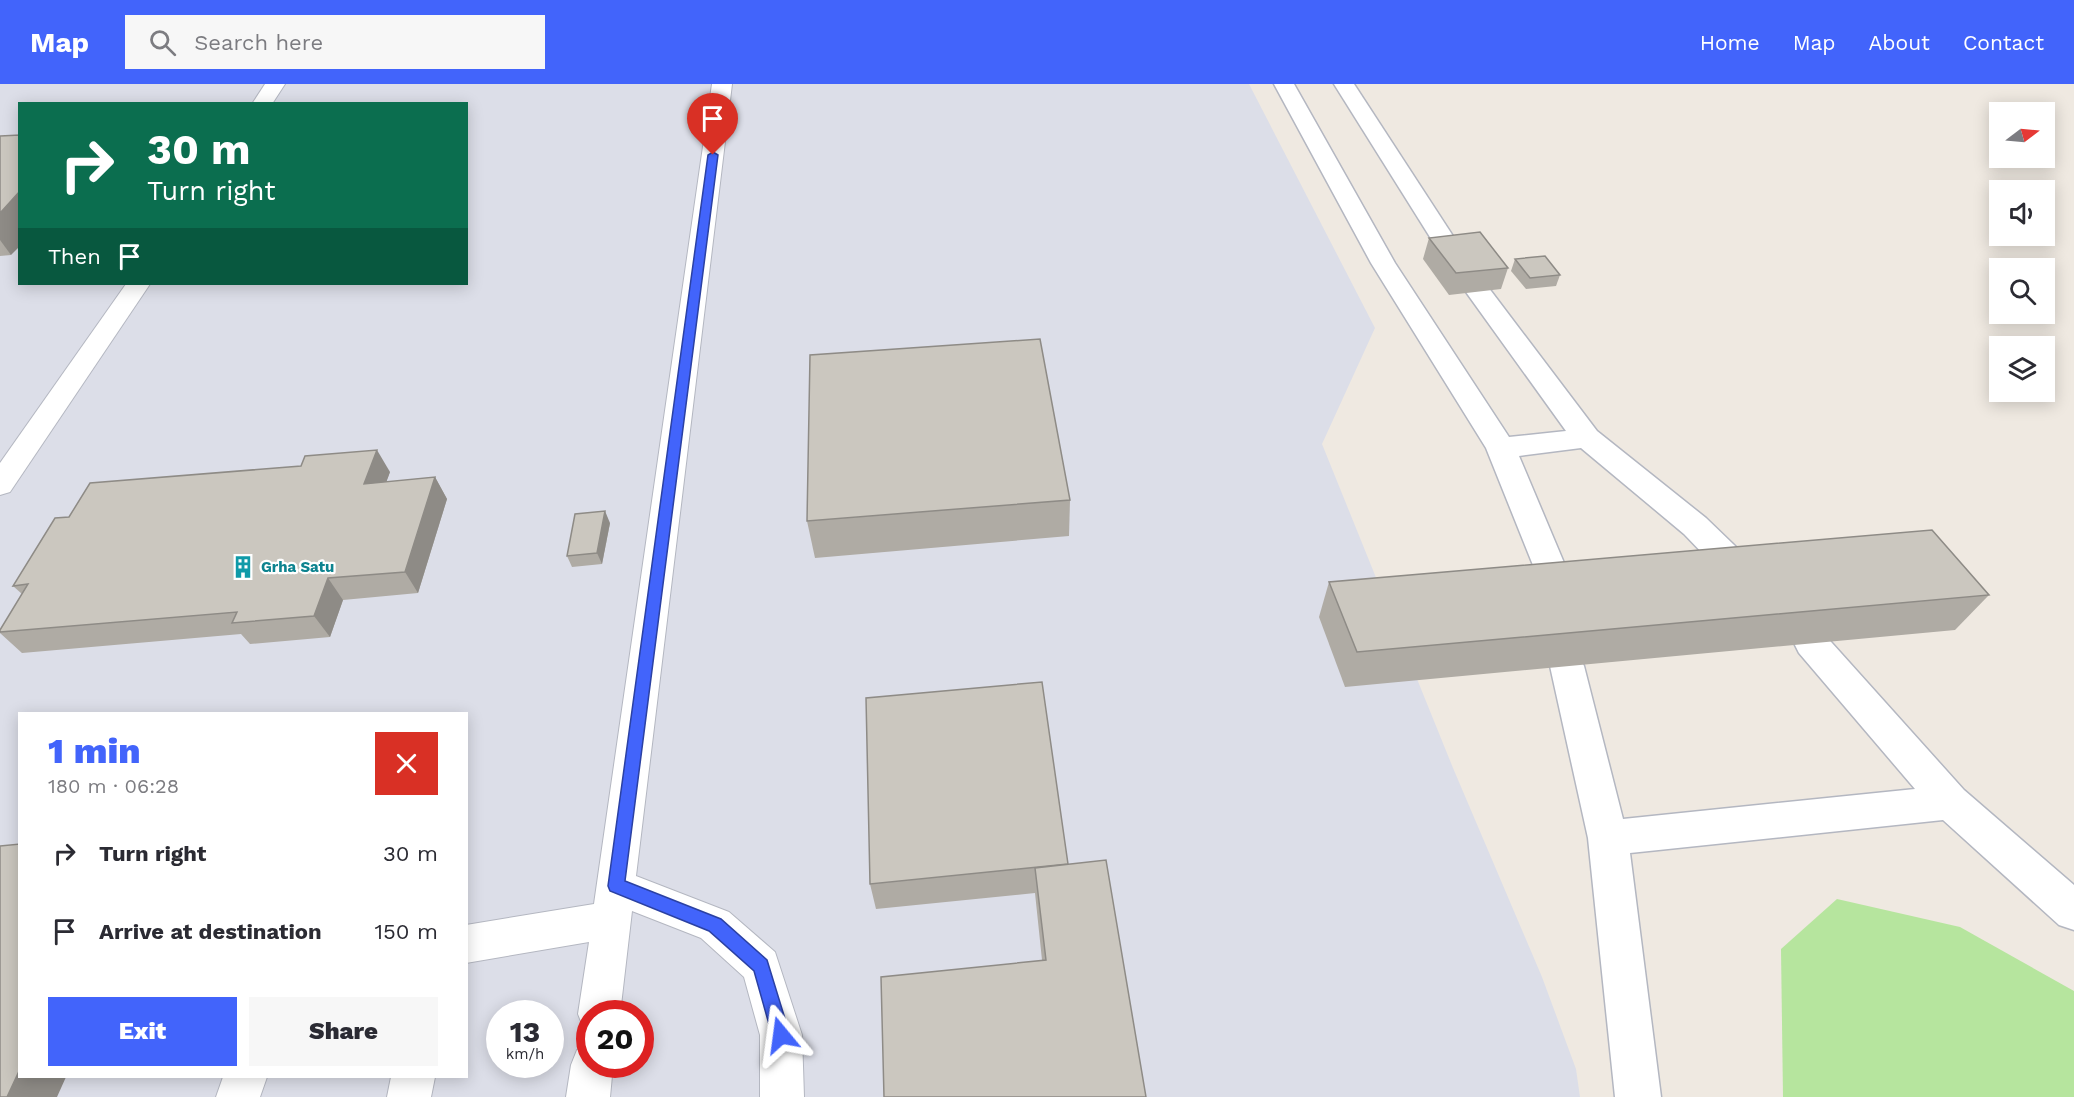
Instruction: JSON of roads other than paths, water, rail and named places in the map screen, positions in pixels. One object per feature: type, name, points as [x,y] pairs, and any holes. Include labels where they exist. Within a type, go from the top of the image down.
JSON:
[{"type":"street","points":[[1284,84],[1383,262],[1501,448],[1561,596]]},
{"type":"street","points":[[1344,84],[1454,256]]},
{"type":"street","points":[[1479,292],[1587,438],[1695,526],[1748,579]]},
{"type":"street","points":[[1501,448],[1587,438]]},
{"type":"street","points":[[1811,643],[1950,802],[2074,911]]},
{"type":"street","points":[[1567,666],[1608,838],[1638,1097]]},
{"type":"street","points":[[1608,838],[1950,802]]},
{"type":"lane","points":[[263,102],[275,84]]},
{"type":"lane","points":[[600,1000],[722,84]]},
{"type":"lane","points":[[0,485],[137,285]]},
{"type":"lane","points":[[468,943],[613,903],[715,925],[761,966],[781,1035],[782,1097]]},
{"type":"lane","points":[[238,1097],[245,1078]]},
{"type":"lane","points":[[409,1097],[413,1078]]},
{"type":"lane","points":[[588,1097],[590,1078]]},
{"type":"place","name":"Grha Satu","points":[[243,567]]}]
